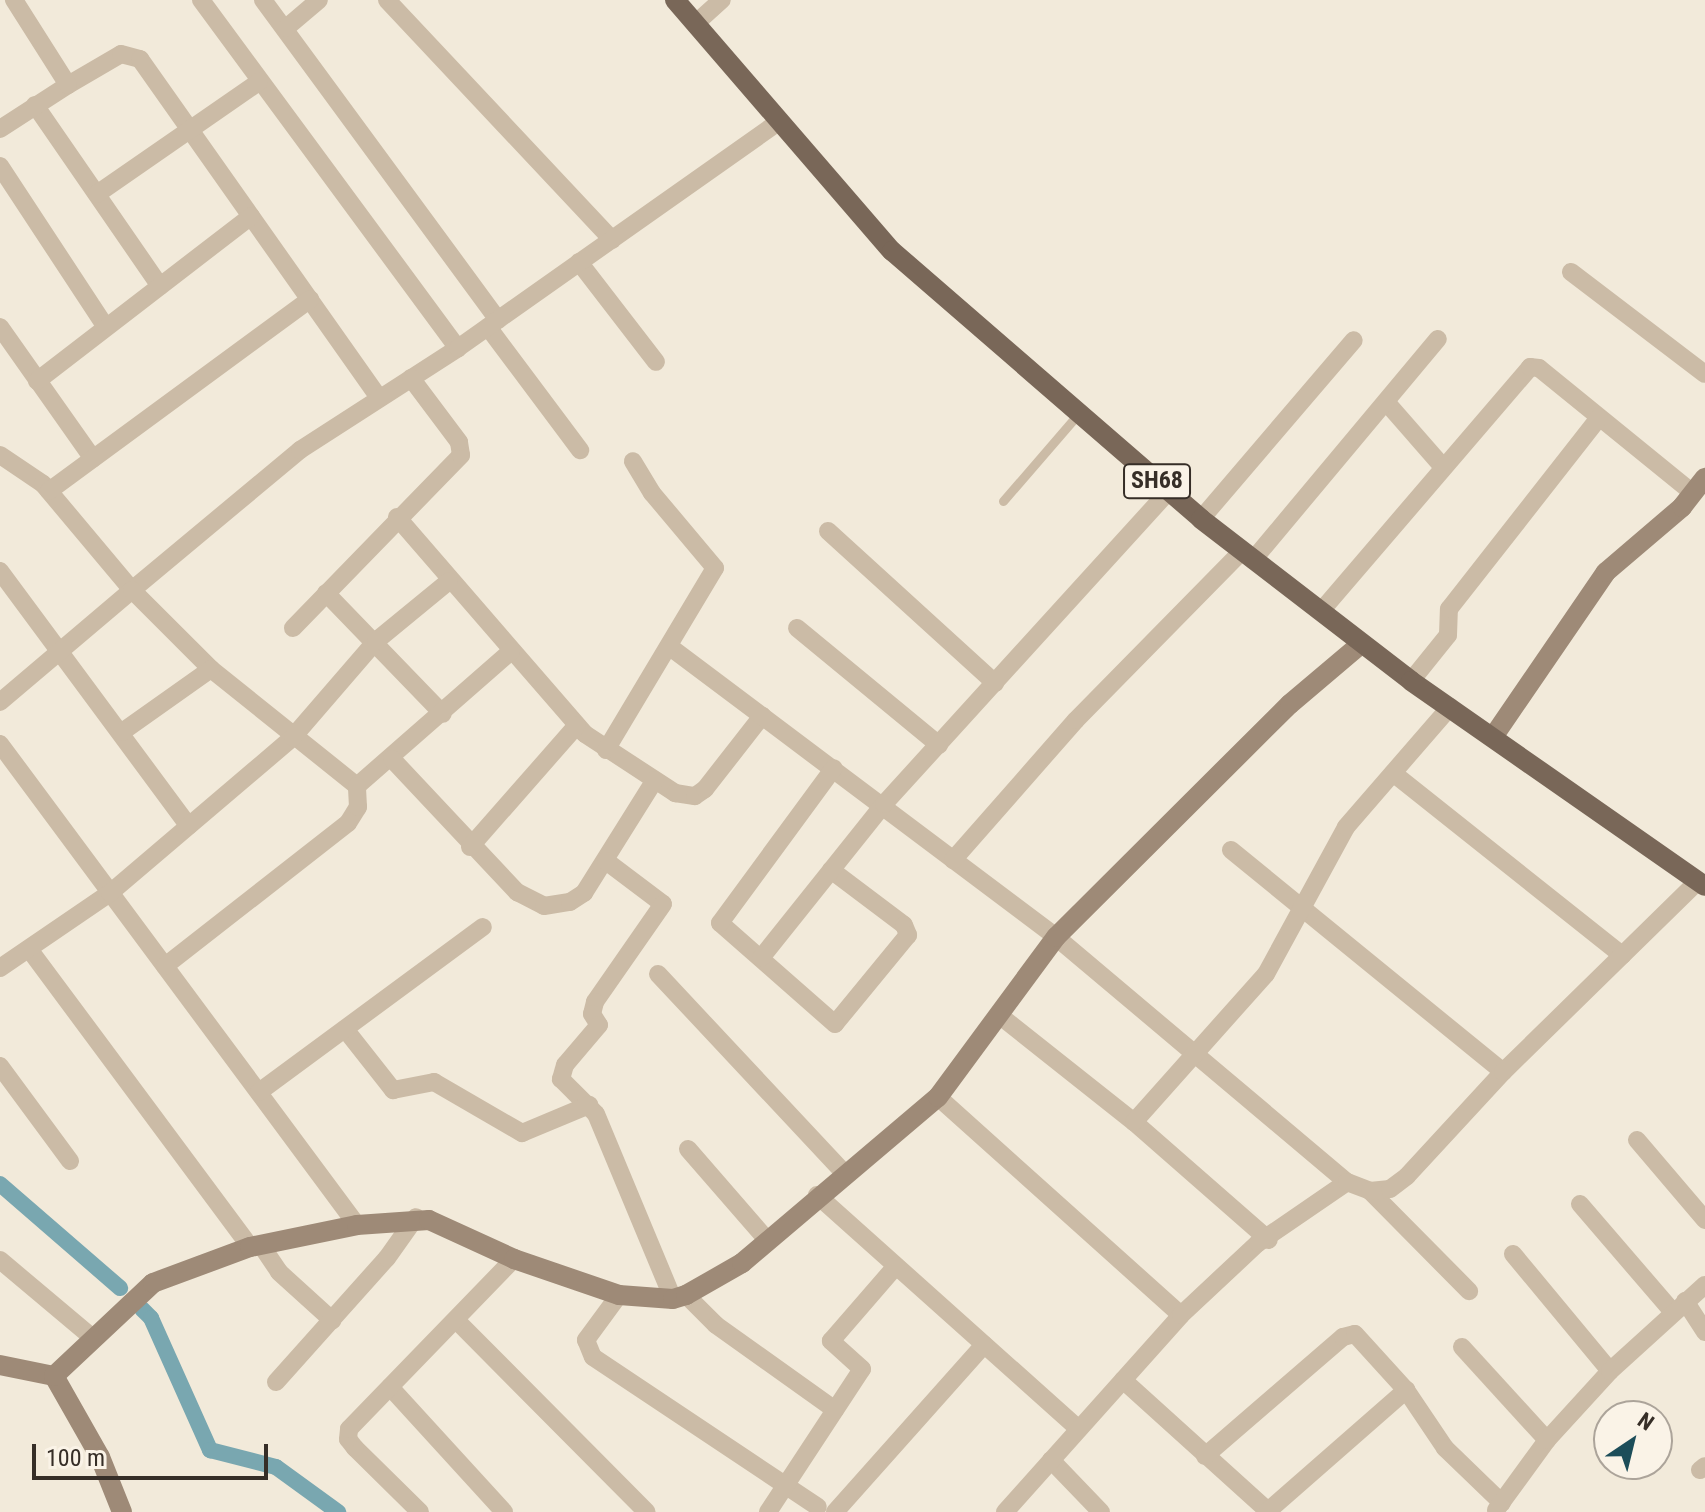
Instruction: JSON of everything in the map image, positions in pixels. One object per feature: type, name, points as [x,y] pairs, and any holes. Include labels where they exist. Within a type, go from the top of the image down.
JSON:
[{"type":"main road","name":"SH68","points":[[675,0],[777,123],[892,251],[1201,519],[1411,681],[1702,884]]},
{"type":"street","points":[[14,0],[68,85]]},
{"type":"street","points":[[201,0],[458,348]]},
{"type":"street","points":[[263,0],[286,28],[580,450]]},
{"type":"street","points":[[286,28],[319,0]]},
{"type":"street","points":[[387,0],[612,240]]},
{"type":"street","points":[[695,24],[722,0]]},
{"type":"street","points":[[0,129],[121,54],[131,54],[148,68],[379,398]]},
{"type":"street","points":[[97,194],[259,82]]},
{"type":"street","points":[[35,105],[160,286]]},
{"type":"street","points":[[0,702],[256,482],[458,348],[777,123]]},
{"type":"street","points":[[0,166],[105,326]]},
{"type":"street","points":[[37,381],[251,216]]},
{"type":"street","points":[[579,262],[656,362]]},
{"type":"street","points":[[1571,272],[1705,374]]},
{"type":"street","points":[[49,491],[310,299]]},
{"type":"street","points":[[0,327],[93,459]]},
{"type":"street","points":[[953,860],[1076,720],[1247,556],[1387,403],[1438,339]]},
{"type":"street","points":[[1201,519],[1354,340]]},
{"type":"street","points":[[1322,610],[1530,367],[1539,368],[1599,418],[1699,485],[1606,572],[1493,737]]},
{"type":"street","points":[[293,628],[397,517],[456,461],[462,448],[411,378]]},
{"type":"street","points":[[1387,403],[1443,467]]},
{"type":"street","points":[[1411,681],[1448,635],[1449,609],[1599,418]]},
{"type":"street","points":[[0,455],[49,491],[132,590],[211,669],[357,786],[358,807],[348,823],[165,966]]},
{"type":"street","points":[[606,750],[715,568],[652,493],[633,461]]},
{"type":"street","points":[[761,958],[884,804],[1169,491]]},
{"type":"street","points":[[397,517],[449,581],[577,725],[606,750],[675,793],[695,796],[762,716]]},
{"type":"street","points":[[828,531],[995,683]]},
{"type":"street","points":[[0,571],[62,650],[189,826]]},
{"type":"street","points":[[0,968],[110,893],[293,737],[376,641],[449,581]]},
{"type":"street","points":[[326,593],[376,641],[443,714]]},
{"type":"street","points":[[797,628],[939,745]]},
{"type":"street","points":[[54,1376],[153,1283],[256,1246],[357,1225],[416,1217],[514,1259],[619,1295],[679,1297],[742,1263],[817,1195],[938,1097],[1056,937],[1290,704],[1361,644]]},
{"type":"street","points":[[670,647],[884,804],[1056,937],[1347,1182],[1370,1191],[1469,1291]]},
{"type":"street","points":[[357,786],[392,759],[511,651]]},
{"type":"street","points":[[122,732],[211,669]]},
{"type":"street","points":[[1134,1122],[1266,974],[1346,827],[1450,707]]},
{"type":"street","points":[[470,847],[577,725]]},
{"type":"street","points":[[0,744],[357,1225]]},
{"type":"street","points":[[392,759],[470,847],[517,892],[544,906],[578,899],[606,861],[655,780]]},
{"type":"street","points":[[831,870],[904,925],[908,935],[844,1018],[835,1024],[722,927],[721,919],[834,768]]},
{"type":"street","points":[[1393,773],[1622,955]]},
{"type":"street","points":[[1231,850],[1503,1072]]},
{"type":"street","points":[[606,861],[663,904],[595,1002],[596,1031],[560,1073],[564,1084],[589,1105],[679,1297],[835,1410]]},
{"type":"street","points":[[1370,1191],[1390,1189],[1407,1176],[1503,1072],[1622,955],[1702,884]]},
{"type":"street","points":[[259,1092],[483,927]]},
{"type":"street","points":[[29,949],[256,1246],[279,1272],[332,1320]]},
{"type":"street","points":[[658,974],[844,1173]]},
{"type":"street","points":[[999,1015],[1134,1122],[1269,1240]]},
{"type":"street","points":[[345,1029],[393,1090],[434,1082],[522,1133],[589,1105]]},
{"type":"street","points":[[0,1066],[70,1161]]},
{"type":"street","points":[[938,1097],[1181,1315]]},
{"type":"street","points":[[1637,1140],[1705,1220]]},
{"type":"street","points":[[688,1149],[767,1240]]},
{"type":"street","points":[[1005,1512],[1181,1315],[1258,1243],[1269,1240],[1347,1182]]},
{"type":"street","points":[[817,1195],[1079,1429]]},
{"type":"street","points":[[1580,1204],[1705,1332]]},
{"type":"street","points":[[276,1382],[399,1244],[416,1217]]},
{"type":"street","points":[[1513,1254],[1610,1371]]},
{"type":"street","points":[[420,1512],[348,1439],[349,1429],[514,1259]]},
{"type":"street","points":[[0,1260],[93,1338]]},
{"type":"street","points":[[768,1512],[862,1369],[831,1341],[896,1266]]},
{"type":"street","points":[[1205,1456],[1349,1333],[1360,1337],[1406,1390],[1445,1448],[1498,1508],[1547,1440],[1610,1371],[1678,1306],[1705,1285]]},
{"type":"street","points":[[619,1295],[586,1340],[593,1357],[785,1485],[827,1509],[984,1345]]},
{"type":"street","points":[[457,1321],[647,1512]]},
{"type":"street","points":[[1462,1347],[1547,1440]]},
{"type":"street","points":[[0,1365],[54,1376],[100,1457],[122,1512]]},
{"type":"street","points":[[1123,1380],[1260,1510],[1281,1505],[1406,1390]]},
{"type":"street","points":[[390,1387],[504,1512]]},
{"type":"street","points":[[1051,1460],[1101,1512]]},
{"type":"lane","points":[[1003,501],[1079,413]]},
{"type":"waterway","points":[[0,1184],[120,1288]]},
{"type":"waterway","points":[[142,1309],[151,1318],[210,1450],[276,1467],[338,1512]]}]
